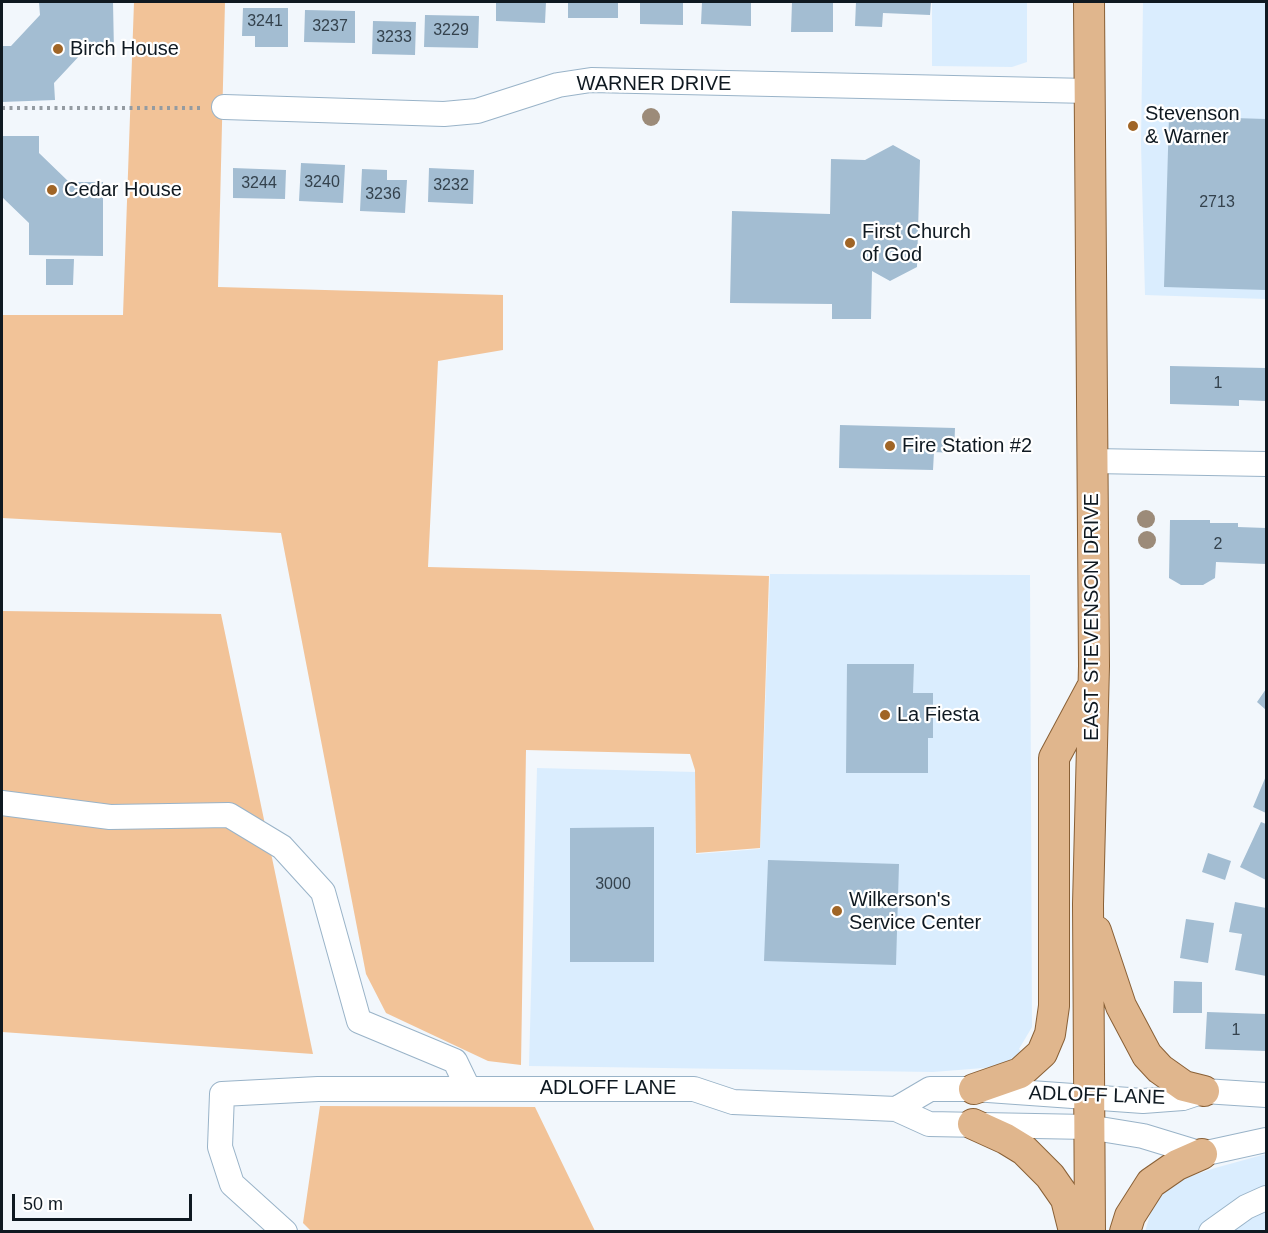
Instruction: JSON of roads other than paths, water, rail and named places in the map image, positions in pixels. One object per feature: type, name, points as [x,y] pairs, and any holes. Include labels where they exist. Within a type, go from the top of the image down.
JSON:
[{"type":"main road","name":"EAST STEVENSON DRIVE","points":[[1089,2],[1094,684],[1088,904],[1090,1232]]},
{"type":"main road","points":[[974,1089],[1020,1073],[1042,1053],[1050,1034],[1054,1006],[1054,758],[1094,684]]},
{"type":"main road","points":[[1088,904],[1121,1006],[1142,1048],[1160,1069],[1184,1086],[1204,1092]]},
{"type":"main road","points":[[973,1124],[1006,1139],[1031,1155],[1066,1199],[1076,1232]]},
{"type":"main road","points":[[1125,1232],[1130,1216],[1151,1182],[1177,1165],[1202,1154]]},
{"type":"street","name":"WARNER DRIVE","points":[[218,108],[444,114],[477,111],[558,85],[591,80],[1089,91]]},
{"type":"street","points":[[1092,461],[1266,464]]},
{"type":"street","points":[[2,803],[110,817],[229,815],[282,847],[323,892],[359,1022],[455,1061],[468,1088]]},
{"type":"street","name":"ADLOFF LANE","points":[[285,1232],[232,1184],[220,1147],[222,1094],[318,1089],[694,1089],[733,1102],[896,1109],[929,1124],[973,1124],[1088,1113],[1183,1098],[1204,1092],[1266,1095]]},
{"type":"street","name":"ADLOFF LANE","points":[[896,1109],[930,1089],[974,1089],[1088,1113],[1143,1136],[1202,1154],[1266,1140]]},
{"type":"street","points":[[1211,1232],[1246,1208],[1266,1198]]},
{"type":"place","name":"Birch House","points":[[58,49]]},
{"type":"place","name":"Stevenson & Warner","points":[[1133,126]]},
{"type":"place","name":"Cedar House","points":[[52,190]]},
{"type":"place","name":"First Church of God","points":[[850,243]]},
{"type":"place","name":"Fire Station #2","points":[[890,446]]},
{"type":"place","name":"La Fiesta","points":[[885,715]]},
{"type":"place","name":"Wilkerson's Service Center","points":[[837,911]]}]
